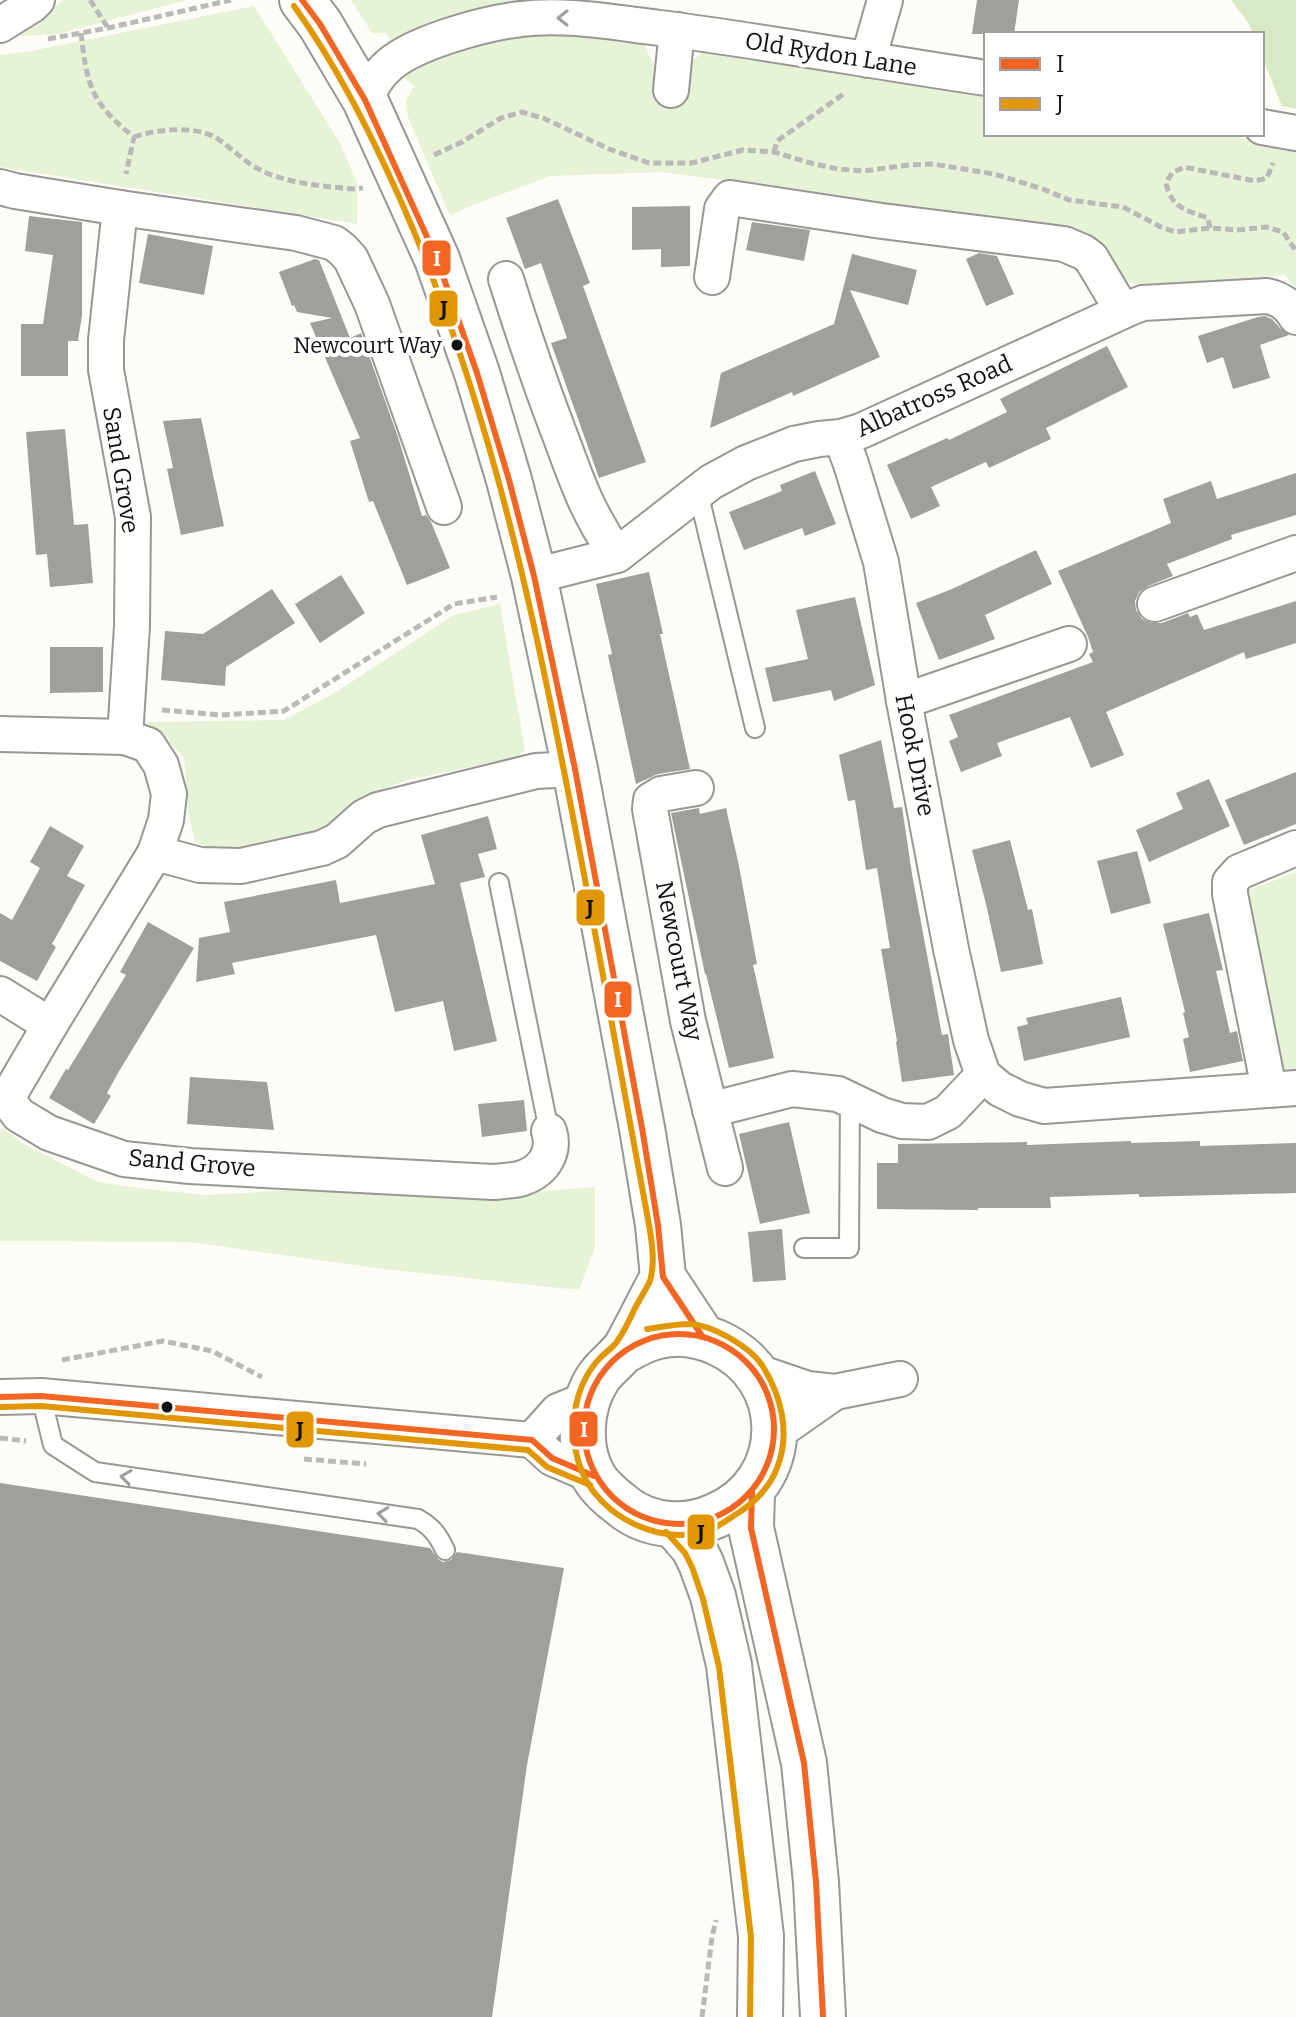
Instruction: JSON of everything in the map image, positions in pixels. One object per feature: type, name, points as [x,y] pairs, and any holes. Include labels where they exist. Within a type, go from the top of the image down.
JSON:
[{"type":"street","points":[[0,25],[37,0]]},
{"type":"street","points":[[302,0],[320,24],[365,100],[437,259],[477,373],[509,480],[522,585],[575,769],[642,1128],[663,1277],[702,1336]]},
{"type":"street","points":[[868,60],[885,0]]},
{"type":"street","name":"Old Rydon Lane","points":[[365,100],[385,68],[399,58],[464,32],[522,18],[580,18],[677,30],[984,78]]},
{"type":"street","points":[[671,90],[677,30]]},
{"type":"street","points":[[0,187],[296,233],[334,243],[351,259],[372,304],[444,507]]},
{"type":"street","points":[[712,277],[722,209],[730,198],[1064,244],[1091,258],[1122,310]]},
{"type":"street","name":"Sand Grove","points":[[120,208],[106,340],[106,370],[133,517],[132,626],[126,721],[161,765],[169,794],[166,820],[155,853],[9,1095],[12,1106],[19,1115],[49,1133],[124,1159],[190,1166],[493,1182],[522,1178],[539,1168],[552,1147],[549,1131]]},
{"type":"street","points":[[506,279],[584,500],[617,555]]},
{"type":"street","name":"Albatross Road","points":[[522,585],[617,555],[711,482],[746,463],[794,444],[861,431],[1122,310],[1143,303],[1267,296],[1290,307],[1296,317]]},
{"type":"street","name":"Hook Drive","points":[[841,437],[881,562],[904,701],[966,1021],[983,1075]]},
{"type":"street","points":[[1155,604],[1296,553]]},
{"type":"street","points":[[904,701],[1069,644]]},
{"type":"street","points":[[0,734],[126,721]]},
{"type":"street","points":[[155,853],[200,865],[241,866],[322,848],[337,841],[364,817],[378,810],[536,771],[575,769]]},
{"type":"street","name":"Newcourt Way","points":[[696,788],[661,794],[651,800],[650,809],[688,1021],[725,1168]]},
{"type":"street","points":[[710,1110],[792,1089],[838,1094],[882,1115],[902,1121],[928,1122],[948,1112],[983,1075],[1000,1089],[1044,1106],[1282,1089],[1230,894],[1230,882],[1239,872],[1296,848]]},
{"type":"street","points":[[0,994],[50,1025]]},
{"type":"street","points":[[624,1351],[663,1277]]},
{"type":"street","points":[[675,1333],[702,1336],[732,1349],[755,1371],[770,1401],[775,1434],[764,1474],[752,1492],[730,1510],[703,1522],[674,1525],[650,1521],[627,1510],[608,1494],[594,1476],[583,1437],[583,1418],[596,1380],[608,1364],[624,1351],[648,1338],[675,1333]]},
{"type":"street","points":[[755,1371],[808,1389],[835,1392],[900,1379]]},
{"type":"street","points":[[775,1434],[835,1392]]},
{"type":"street","points":[[0,1397],[41,1396],[532,1440],[552,1458],[594,1476]]},
{"type":"street","points":[[532,1440],[558,1411],[588,1399]]},
{"type":"street","points":[[752,1492],[751,1528],[804,1763],[816,1882],[823,2017]]},
{"type":"street","points":[[674,1525],[693,1547],[701,1563],[713,1596],[729,1665],[761,1936],[760,2017]]},
{"type":"lane","points":[[698,492],[755,728]]},
{"type":"lane","points":[[499,883],[549,1131]]},
{"type":"lane","points":[[804,1248],[849,1248],[850,1101]]},
{"type":"lane","points":[[41,1396],[53,1445],[95,1472],[418,1519],[439,1536],[445,1550]]},
{"type":"path","points":[[90,0],[108,28]]},
{"type":"path","points":[[46,40],[231,0]]},
{"type":"path","points":[[81,33],[89,86],[111,119],[134,137]]},
{"type":"path","points":[[774,152],[777,141],[857,83],[868,60]]},
{"type":"path","points":[[433,155],[462,142],[501,118],[522,112],[649,163],[691,163],[743,150],[774,152],[814,164],[851,170],[933,164],[965,168],[1016,181],[1069,200],[1123,207],[1175,232],[1267,227],[1283,232],[1296,251]]},
{"type":"path","points":[[134,137],[162,131],[198,130],[220,140],[248,165],[273,175],[339,188],[372,187]]},
{"type":"path","points":[[1210,228],[1208,218],[1179,207],[1170,198],[1166,183],[1172,173],[1184,167],[1255,181],[1267,178],[1280,131]]},
{"type":"path","points":[[120,208],[134,137]]},
{"type":"path","points":[[126,721],[162,710],[221,715],[284,711],[454,604],[522,585]]},
{"type":"path","points":[[50,1362],[163,1341],[212,1351],[273,1383]]},
{"type":"path","points":[[702,2017],[712,1937],[718,1915]]},
{"type":"green space","points":[[63,0],[187,0],[58,34],[19,36]]},
{"type":"green space","points":[[351,0],[552,0],[563,7],[394,46],[386,33],[372,33]]},
{"type":"green space","points":[[1231,0],[1296,0],[1296,109],[1282,106],[1264,62],[1264,32],[1252,32]]},
{"type":"green space","points":[[254,6],[340,143],[357,183],[357,224],[0,167],[0,55]]},
{"type":"green space","points":[[504,32],[628,34],[644,44],[655,67],[655,96],[677,101],[682,70],[706,49],[984,91],[984,136],[1234,136],[1296,149],[1296,290],[1285,275],[1141,285],[955,218],[781,188],[663,172],[550,176],[450,216],[408,117],[406,101],[414,86],[401,75],[424,56]]},
{"type":"green space","points":[[500,604],[525,750],[515,758],[407,780],[357,799],[321,830],[282,843],[248,850],[209,848],[195,841],[188,811],[184,757],[147,722],[284,720],[336,692],[454,615]]},
{"type":"green space","points":[[1296,872],[1296,1074],[1274,1074],[1241,893]]},
{"type":"green space","points":[[5,1125],[5,1130],[24,1144],[98,1182],[147,1189],[206,1195],[346,1187],[522,1193],[595,1187],[595,1247],[579,1290],[383,1269],[190,1242],[0,1241],[0,1132]]},
{"type":"building","points":[[977,0],[1019,0],[1014,32],[972,34]]},
{"type":"building","points":[[558,199],[590,283],[583,286],[646,462],[599,478],[551,343],[567,338],[541,263],[525,269],[506,218]]},
{"type":"building","points":[[690,206],[690,266],[661,267],[661,249],[632,250],[632,207]]},
{"type":"building","points":[[29,216],[82,222],[82,315],[78,341],[68,341],[68,376],[21,376],[21,324],[43,324],[53,255],[25,251]]},
{"type":"building","points":[[752,222],[810,230],[804,261],[746,250]]},
{"type":"building","points":[[148,234],[213,246],[204,295],[139,283]]},
{"type":"building","points":[[979,253],[997,256],[1014,294],[986,306],[966,259]]},
{"type":"building","points":[[852,254],[917,270],[908,305],[850,290],[880,357],[793,396],[792,392],[710,428],[721,373],[834,324]]},
{"type":"building","points":[[319,260],[350,338],[361,333],[422,516],[426,515],[431,522],[450,568],[407,585],[373,501],[369,502],[350,441],[360,438],[310,323],[332,318],[297,312],[279,272]]},
{"type":"building","points":[[1265,316],[1289,335],[1260,345],[1270,378],[1233,389],[1223,357],[1207,363],[1198,336]]},
{"type":"building","points":[[1107,346],[1128,387],[1046,428],[1051,439],[989,468],[986,462],[931,487],[940,506],[911,519],[887,465],[1007,412],[1000,399]]},
{"type":"building","points":[[201,418],[224,526],[181,535],[167,469],[173,468],[163,421]]},
{"type":"building","points":[[65,429],[74,525],[88,524],[93,583],[50,587],[47,554],[36,555],[26,432]]},
{"type":"building","points":[[815,471],[836,524],[805,536],[802,528],[744,550],[729,512],[782,491],[780,485]]},
{"type":"building","points":[[1296,473],[1296,515],[1231,535],[1232,539],[1167,564],[1173,576],[1148,586],[1139,592],[1135,601],[1142,619],[1151,623],[1162,623],[1188,613],[1190,617],[1197,614],[1204,630],[1296,601],[1296,643],[1246,659],[1244,652],[1106,712],[1124,755],[1091,768],[1070,717],[997,743],[1002,756],[961,772],[949,741],[958,737],[949,715],[1093,662],[1088,637],[1058,571],[1171,523],[1163,499],[1211,481],[1217,499]]},
{"type":"building","points":[[1036,550],[1052,584],[985,615],[995,639],[939,660],[916,603]]},
{"type":"building","points":[[649,572],[690,769],[658,774],[636,784],[596,584]]},
{"type":"building","points":[[341,575],[365,613],[320,643],[295,604]]},
{"type":"building","points":[[272,589],[295,623],[226,667],[225,686],[161,680],[165,631],[203,634]]},
{"type":"building","points":[[855,597],[875,685],[834,701],[831,690],[773,702],[765,668],[808,659],[796,610]]},
{"type":"building","points":[[50,647],[103,647],[103,692],[50,693]]},
{"type":"building","points":[[881,740],[894,808],[902,807],[942,1035],[948,1034],[954,1075],[902,1082],[881,949],[890,948],[877,868],[866,870],[855,800],[848,801],[839,755]]},
{"type":"building","points":[[1296,772],[1296,824],[1244,845],[1225,800]]},
{"type":"building","points":[[1209,779],[1230,826],[1149,862],[1136,830],[1183,809],[1176,793]]},
{"type":"building","points":[[699,808],[700,814],[726,808],[757,964],[753,965],[774,1058],[729,1068],[705,974],[671,813]]},
{"type":"building","points":[[488,816],[497,849],[478,854],[485,877],[460,883],[497,1041],[454,1051],[443,1001],[395,1012],[376,935],[232,963],[235,974],[196,982],[199,938],[230,932],[224,902],[336,880],[340,903],[435,884],[421,835]]},
{"type":"building","points":[[50,826],[84,846],[67,876],[85,885],[52,944],[56,947],[37,981],[0,961],[0,913],[12,920],[40,868],[30,862]]},
{"type":"building","points":[[1010,840],[1028,910],[1032,909],[1043,964],[1001,972],[972,850]]},
{"type":"building","points":[[1137,851],[1151,903],[1111,914],[1097,861]]},
{"type":"building","points":[[1209,913],[1223,970],[1216,971],[1230,1033],[1237,1031],[1243,1061],[1190,1072],[1183,1039],[1189,1037],[1185,1012],[1163,924]]},
{"type":"building","points":[[148,922],[194,948],[118,1073],[107,1093],[111,1096],[94,1124],[49,1098],[126,975],[120,972]]},
{"type":"building","points":[[1121,997],[1130,1037],[1024,1061],[1017,1027],[1028,1024],[1026,1018]]},
{"type":"building","points":[[190,1077],[267,1082],[274,1130],[187,1124]]},
{"type":"building","points":[[524,1100],[527,1131],[482,1137],[478,1104]]},
{"type":"building","points":[[789,1122],[810,1213],[760,1224],[739,1134]]},
{"type":"building","points":[[1200,1141],[1200,1146],[1296,1143],[1296,1193],[1050,1197],[1051,1208],[877,1209],[877,1163],[898,1163],[898,1144],[1027,1142],[1027,1145]]},
{"type":"building","points":[[782,1229],[786,1280],[753,1282],[748,1232]]},
{"type":"building","points":[[0,1483],[430,1548],[443,1562],[451,1560],[457,1552],[564,1568],[527,1765],[492,2017],[0,2017]]},
{"type":"transit line","name":"I","points":[[302,0],[320,24],[365,100],[437,259],[477,373],[534,576],[575,769],[642,1128],[663,1277],[702,1336]]},
{"type":"transit line","name":"J","points":[[294,6],[339,76],[377,149],[428,266],[453,334],[476,403],[515,543],[572,812],[652,1242],[653,1262],[650,1281],[625,1328],[614,1345],[592,1367],[580,1392],[574,1427],[578,1461],[593,1491],[631,1523],[679,1535],[712,1529],[750,1504],[774,1475],[783,1441],[779,1402],[762,1365],[729,1338],[709,1328],[690,1324],[647,1329]]},
{"type":"transit line","name":"I","points":[[679,1334],[698,1335],[715,1341],[746,1362],[767,1393],[773,1410],[774,1429],[773,1448],[767,1465],[746,1496],[715,1517],[698,1523],[679,1524],[660,1523],[643,1517],[612,1496],[591,1465],[585,1448],[584,1429],[585,1410],[591,1393],[612,1362],[643,1341],[660,1335],[679,1334]]},
{"type":"transit line","name":"I","points":[[0,1397],[41,1396],[532,1440],[552,1458],[594,1476]]},
{"type":"transit line","name":"J","points":[[0,1407],[41,1406],[528,1450],[547,1467],[590,1485]]},
{"type":"transit line","name":"I","points":[[752,1492],[751,1528],[804,1763],[816,1882],[823,2017]]},
{"type":"transit line","name":"J","points":[[666,1532],[685,1553],[692,1567],[719,1667],[751,1937],[750,2017]]},
{"type":"place","name":"Newcourt Way","points":[[457,345]]}]
